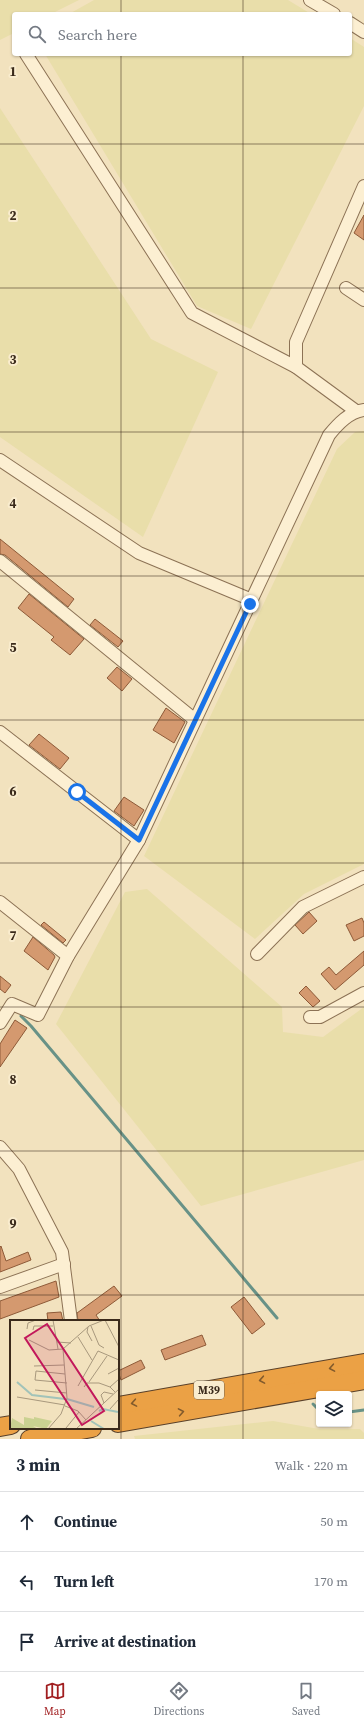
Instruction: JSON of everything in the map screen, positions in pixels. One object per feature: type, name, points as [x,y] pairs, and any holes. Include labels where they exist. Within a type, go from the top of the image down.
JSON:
[{"type":"highway","name":"M39","points":[[119,1406],[364,1363]]},
{"type":"highway","name":"M39","points":[[119,1423],[364,1380]]},
{"type":"highway","points":[[0,1427],[10,1425]]},
{"type":"highway","points":[[30,1439],[86,1429]]},
{"type":"street","points":[[310,0],[331,12]]},
{"type":"street","points":[[352,24],[364,32]]},
{"type":"street","points":[[0,1023],[12,1004],[38,1015],[68,956],[139,840],[329,435],[339,423],[360,411],[296,367],[192,313],[27,56]]},
{"type":"street","points":[[296,367],[296,342],[364,186]]},
{"type":"street","points":[[346,288],[364,300]]},
{"type":"street","points":[[0,460],[139,553],[252,600]]},
{"type":"street","points":[[0,561],[195,720]]},
{"type":"street","points":[[0,732],[139,840]]},
{"type":"street","points":[[257,954],[303,907],[364,877]]},
{"type":"street","points":[[0,902],[68,956]]},
{"type":"street","points":[[310,1017],[320,1017],[364,993]]},
{"type":"street","points":[[0,1147],[19,1169],[62,1252],[71,1320]]},
{"type":"street","points":[[0,1287],[64,1264]]},
{"type":"shaded area","points":[[0,0],[79,0],[55,12],[12,12],[12,34],[0,40]]},
{"type":"shaded area","points":[[94,0],[288,0],[308,12],[73,12]]},
{"type":"shaded area","points":[[352,39],[364,47],[364,106],[251,329],[197,306],[46,56],[352,56]]},
{"type":"shaded area","points":[[0,108],[151,339],[218,372],[143,537],[0,437]]},
{"type":"shaded area","points":[[364,431],[364,864],[304,894],[255,939],[144,856],[337,449],[355,432]]},
{"type":"shaded area","points":[[147,889],[282,1007],[283,1032],[323,1037],[364,1007],[364,1160],[201,1206],[56,1024],[125,892]]},
{"type":"shaded area","points":[[273,1421],[319,1429],[360,1429],[364,1433],[364,1439],[135,1439],[134,1436]]},
{"type":"building","points":[[364,215],[364,240],[354,233]]},
{"type":"building","points":[[0,539],[74,599],[68,607],[5,555],[0,554]]},
{"type":"building","points":[[29,594],[84,639],[70,655],[51,640],[54,637],[18,608]]},
{"type":"building","points":[[95,619],[123,641],[118,647],[90,625]]},
{"type":"building","points":[[117,667],[132,679],[122,691],[107,678]]},
{"type":"building","points":[[166,708],[185,722],[174,743],[153,730]]},
{"type":"building","points":[[39,734],[69,758],[60,769],[29,745]]},
{"type":"building","points":[[124,797],[144,810],[134,826],[114,811]]},
{"type":"building","points":[[309,912],[317,921],[303,934],[295,925]]},
{"type":"building","points":[[362,918],[364,923],[364,936],[354,941],[346,925]]},
{"type":"building","points":[[44,922],[66,940],[63,943],[41,925]]},
{"type":"building","points":[[33,937],[55,957],[48,970],[24,951]]},
{"type":"building","points":[[364,951],[364,965],[335,990],[321,974],[329,967],[336,975]]},
{"type":"building","points":[[0,976],[11,985],[5,993],[0,989]]},
{"type":"building","points":[[306,986],[320,1001],[313,1007],[299,993]]},
{"type":"building","points":[[15,1020],[27,1028],[0,1067],[0,1044]]},
{"type":"building","points":[[1,1246],[6,1261],[28,1252],[31,1260],[0,1272]]},
{"type":"building","points":[[56,1281],[59,1297],[0,1319],[0,1301]]},
{"type":"building","points":[[114,1286],[122,1296],[96,1315],[99,1320],[78,1320],[77,1313]]},
{"type":"building","points":[[244,1297],[265,1324],[252,1334],[231,1307]]},
{"type":"building","points":[[61,1312],[63,1320],[48,1320],[47,1313]]},
{"type":"building","points":[[202,1335],[206,1345],[165,1360],[161,1350]]},
{"type":"building","points":[[141,1360],[145,1368],[121,1380],[119,1371]]},
{"type":"waterway","points":[[21,1016],[277,1318]]},
{"type":"waterway","points":[[313,1404],[316,1407]]},
{"type":"waterway","points":[[352,1412],[364,1410]]},
{"type":"route","points":[[77,792],[139,840],[250,604]]}]
